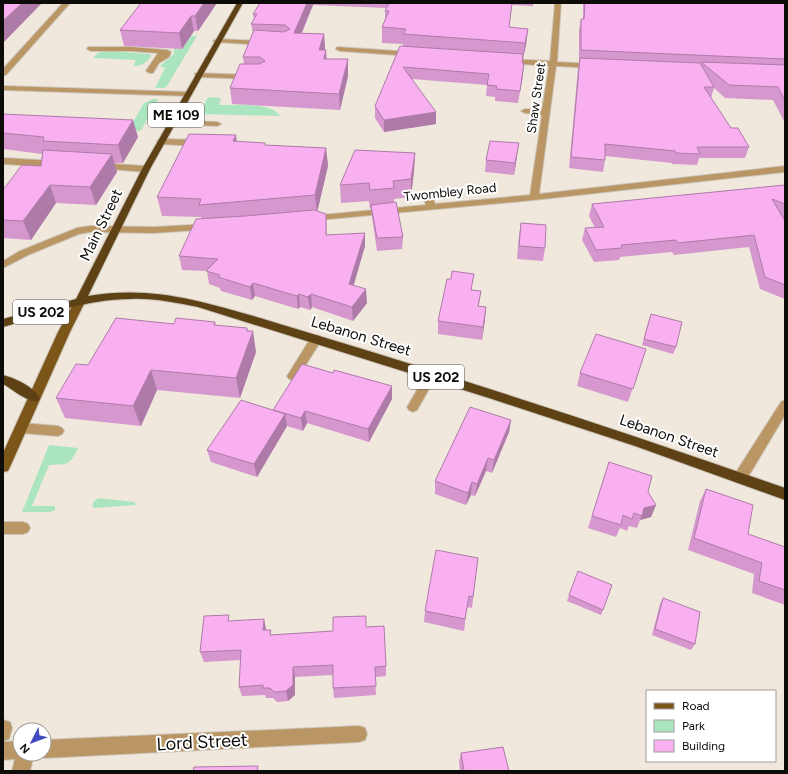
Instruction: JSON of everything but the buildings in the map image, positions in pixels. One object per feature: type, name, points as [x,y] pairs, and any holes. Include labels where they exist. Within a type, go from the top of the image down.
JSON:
[{"type":"highway","name":"Main Street","points":[[80,302],[146,169],[217,41],[240,3]]},
{"type":"highway","name":"Lebanon Street","points":[[80,302],[121,295],[163,298],[199,304],[316,339],[607,431],[785,494]]},
{"type":"highway","name":"US 202","points":[[3,323],[80,302]]},
{"type":"highway","points":[[3,379],[21,388],[34,398]]},
{"type":"main road","name":"Main Street","points":[[3,467],[64,332],[80,302]]},
{"type":"street","points":[[3,73],[67,3]]},
{"type":"street","name":"Shaw Street","points":[[534,197],[553,64],[558,3]]},
{"type":"street","points":[[217,41],[271,43]]},
{"type":"street","points":[[91,49],[161,53],[162,55],[150,71]]},
{"type":"street","points":[[340,49],[416,55]]},
{"type":"street","points":[[498,60],[603,67]]},
{"type":"street","points":[[198,75],[262,77]]},
{"type":"street","points":[[3,88],[188,94]]},
{"type":"street","points":[[525,111],[546,113]]},
{"type":"street","points":[[172,122],[217,124]]},
{"type":"street","points":[[161,142],[210,144]]},
{"type":"street","points":[[3,161],[63,164]]},
{"type":"street","points":[[93,166],[146,169]]},
{"type":"street","name":"Twombley Road","points":[[304,219],[534,197],[785,170]]},
{"type":"street","points":[[427,195],[431,207]]},
{"type":"street","points":[[3,265],[24,253],[77,231],[90,229],[154,230],[221,226]]},
{"type":"street","points":[[293,376],[316,339]]},
{"type":"street","points":[[413,408],[431,375]]},
{"type":"street","points":[[740,478],[785,405]]},
{"type":"street","points":[[21,428],[58,431]]},
{"type":"street","points":[[3,528],[23,528]]},
{"type":"street","name":"Lord Street","points":[[52,749],[359,734]]},
{"type":"green space","points":[[191,36],[197,36],[167,86],[164,88],[155,88],[165,68],[160,66],[174,54],[174,48],[182,49]]},
{"type":"green space","points":[[106,51],[150,54],[151,56],[144,64],[133,66],[136,60],[93,58],[98,53]]},
{"type":"green space","points":[[208,97],[221,98],[219,105],[252,105],[270,108],[280,116],[199,114]]},
{"type":"green space","points":[[153,99],[158,99],[142,129],[139,131],[128,131],[144,103]]},
{"type":"green space","points":[[49,445],[78,448],[70,461],[67,463],[49,465],[32,506],[55,506],[55,510],[50,512],[22,512]]},
{"type":"green space","points":[[99,498],[134,502],[136,505],[94,508],[92,505],[94,501]]}]
